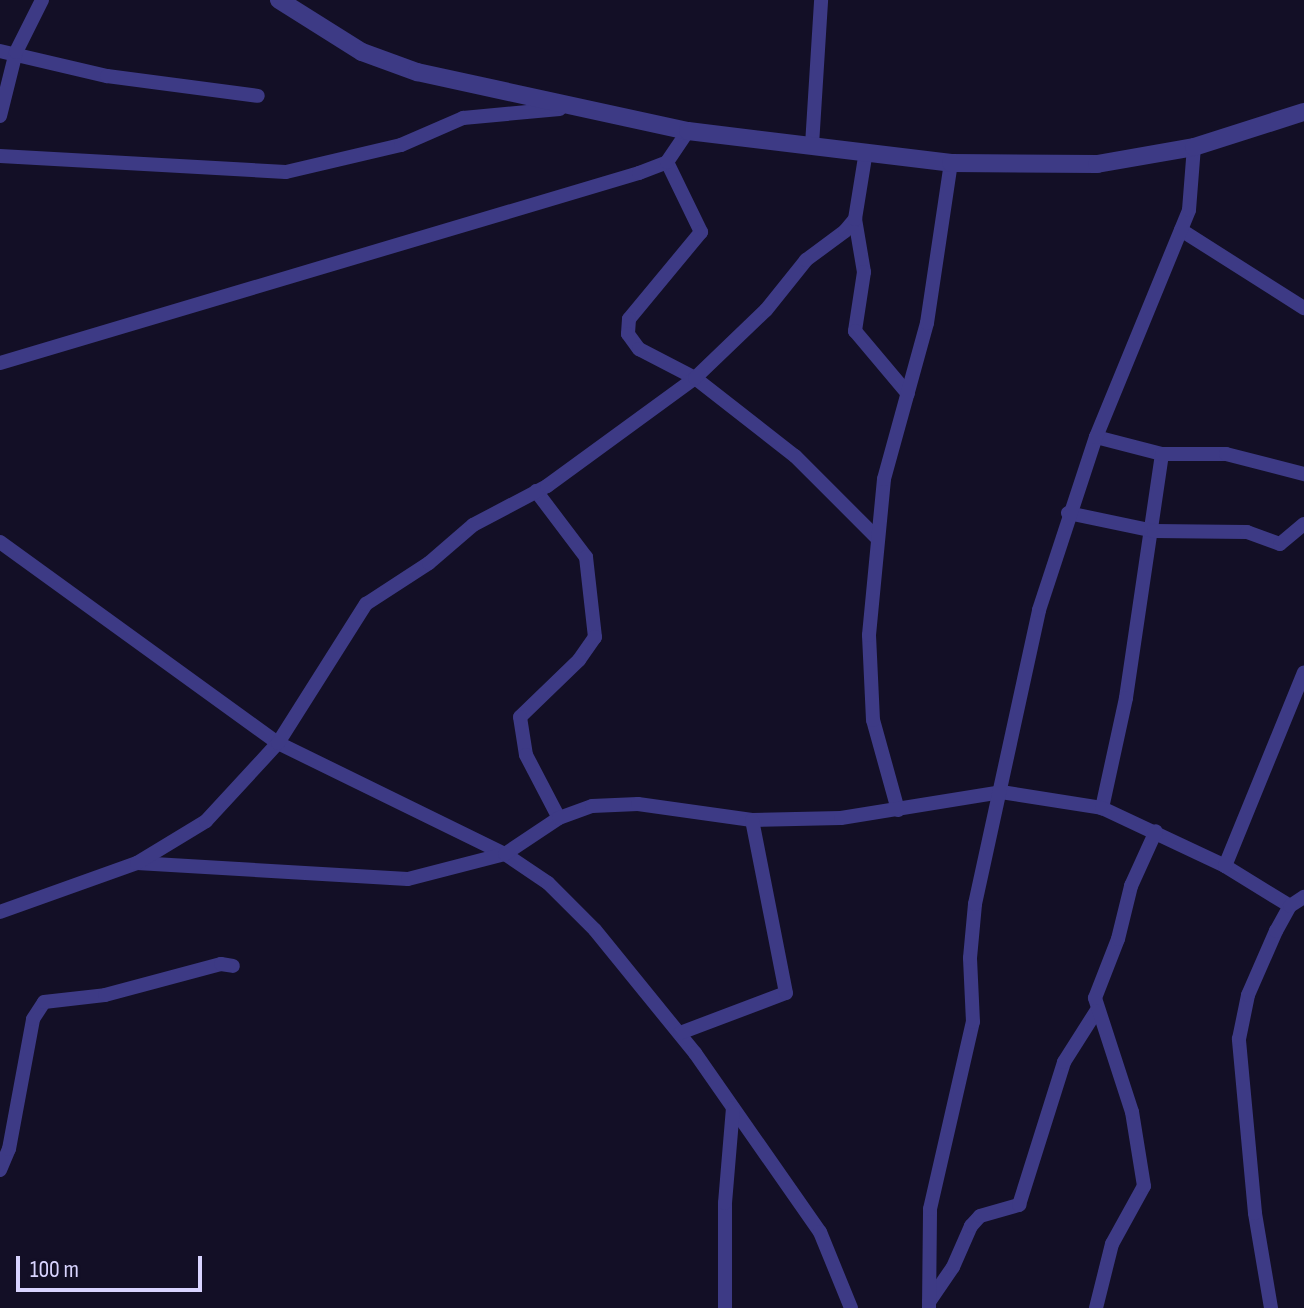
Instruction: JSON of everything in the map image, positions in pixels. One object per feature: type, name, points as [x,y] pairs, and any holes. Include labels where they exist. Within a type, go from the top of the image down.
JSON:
[{"type":"street","points":[[0,116],[16,52],[42,0]]},
{"type":"street","points":[[279,0],[387,64],[688,131],[951,163],[1058,167],[1194,147],[1304,112]]},
{"type":"street","points":[[812,145],[821,0]]},
{"type":"street","points":[[0,51],[16,52],[107,76],[258,96]]},
{"type":"street","points":[[0,156],[286,172],[401,145],[483,113],[593,110]]},
{"type":"street","points":[[0,363],[130,328],[667,162],[688,131]]},
{"type":"street","points":[[929,1305],[930,1209],[973,1022],[970,958],[975,904],[1039,610],[1068,513],[1096,437],[1189,210],[1194,147]]},
{"type":"street","points":[[866,151],[855,219],[864,272],[855,331],[908,394]]},
{"type":"street","points":[[667,162],[701,232],[629,319],[628,334],[639,349],[695,378],[795,456],[878,539]]},
{"type":"street","points":[[898,810],[873,720],[868,680],[878,539],[884,479],[933,291],[951,163]]},
{"type":"street","points":[[0,912],[137,863],[206,821],[278,743],[366,604],[429,563],[473,525],[536,491],[695,378],[766,310],[806,260],[855,219]]},
{"type":"street","points":[[1181,230],[1304,308]]},
{"type":"street","points":[[1096,437],[1162,454],[1226,454],[1304,474]]},
{"type":"street","points":[[1102,808],[1154,531],[1162,454]]},
{"type":"street","points":[[536,491],[586,557],[595,637],[579,660],[520,717],[526,755],[559,818]]},
{"type":"street","points":[[1068,513],[1154,531],[1247,532],[1280,544],[1304,524]]},
{"type":"street","points":[[0,542],[278,743],[505,854],[548,883],[595,930],[680,1033],[820,1232],[851,1308]]},
{"type":"street","points":[[1225,866],[1304,672]]},
{"type":"street","points":[[137,863],[408,879],[505,854],[559,818],[592,806],[638,804],[752,820],[898,810],[1001,792],[1102,808],[1225,866],[1290,906]]},
{"type":"street","points":[[680,1033],[786,993],[752,820]]},
{"type":"street","points":[[1096,1308],[1112,1244],[1144,1186],[1132,1112],[1097,1010],[1097,987],[1118,939],[1131,886],[1156,831]]},
{"type":"street","points":[[1271,1308],[1255,1213],[1239,1039],[1248,995],[1290,906],[1304,897]]},
{"type":"street","points":[[0,1170],[9,1149],[33,1019],[44,1002],[105,995],[221,964],[233,966]]},
{"type":"street","points":[[929,1305],[953,1267],[971,1226],[980,1216],[1019,1205],[1064,1062],[1097,1010]]},
{"type":"street","points":[[725,1308],[725,1203],[733,1108]]}]
